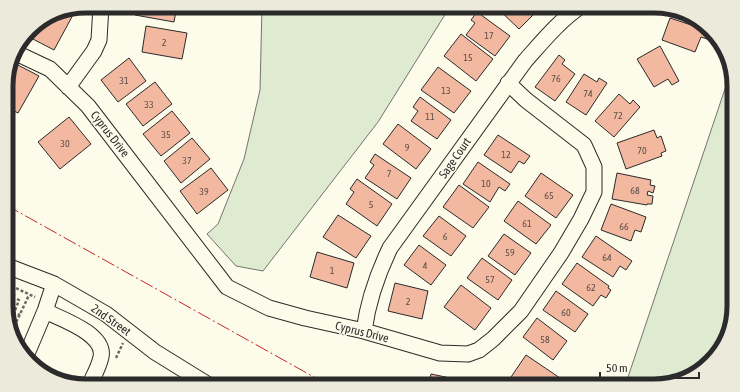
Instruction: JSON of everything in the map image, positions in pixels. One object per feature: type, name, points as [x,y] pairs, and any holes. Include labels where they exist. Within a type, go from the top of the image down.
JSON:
[{"type":"street","points":[[68,87],[94,51],[99,40],[101,13]]},
{"type":"street","name":"Sage Court","points":[[364,331],[367,311],[376,278],[390,248],[508,83],[546,38],[571,13]]},
{"type":"street","name":"Cyprus Drive","points":[[20,55],[50,69],[88,106],[227,287],[269,308],[305,318],[364,331],[440,353],[468,354],[478,350],[493,340],[521,310],[561,253],[581,219],[594,192],[594,167],[584,145],[526,100],[508,83]]},
{"type":"street","name":"2nd Street","points":[[13,268],[54,284],[106,314],[155,352],[199,379]]},
{"type":"street","points":[[28,350],[42,305],[54,284]]},
{"type":"street","points":[[42,305],[92,334],[99,344],[102,356],[92,379]]},
{"type":"path","points":[[13,287],[29,294],[42,305]]},
{"type":"path","points":[[15,325],[29,294]]},
{"type":"path","points":[[17,299],[19,300],[14,313],[20,315]]},
{"type":"green space","points":[[262,13],[446,13],[378,122],[263,271],[236,266],[207,234],[218,224],[244,159],[260,90]]},
{"type":"green space","points":[[727,84],[727,306],[725,325],[715,346],[702,361],[694,367],[668,378],[627,379]]},
{"type":"building","points":[[135,13],[176,13],[174,22],[135,15]]},
{"type":"building","points":[[476,13],[478,13],[510,36],[495,56],[466,35],[475,23],[471,20]]},
{"type":"building","points":[[502,13],[535,13],[519,29]]},
{"type":"building","points":[[73,14],[54,50],[31,38],[46,25]]},
{"type":"building","points":[[670,18],[696,27],[708,36],[707,39],[701,37],[695,52],[662,40]]},
{"type":"building","points":[[146,26],[187,33],[182,59],[142,52]]},
{"type":"building","points":[[461,34],[493,59],[476,81],[444,56]]},
{"type":"building","points":[[660,46],[679,81],[672,85],[668,79],[654,87],[637,59]]},
{"type":"building","points":[[559,55],[565,60],[562,64],[575,74],[555,101],[535,87]]},
{"type":"building","points":[[129,58],[146,81],[118,102],[101,80]]},
{"type":"building","points":[[16,64],[39,76],[18,113],[13,110],[13,81]]},
{"type":"building","points":[[438,67],[471,91],[454,113],[421,90]]},
{"type":"building","points":[[584,74],[597,82],[599,78],[607,83],[586,115],[566,102]]},
{"type":"building","points":[[155,82],[172,104],[143,126],[126,104]]},
{"type":"building","points":[[619,94],[630,104],[633,100],[640,107],[614,137],[595,121]]},
{"type":"building","points":[[420,97],[451,120],[437,139],[411,121],[418,111],[413,107]]},
{"type":"building","points":[[172,111],[190,133],[161,156],[143,134]]},
{"type":"building","points":[[69,117],[91,144],[60,169],[38,142]]},
{"type":"building","points":[[398,124],[431,149],[416,169],[383,144]]},
{"type":"building","points":[[654,130],[657,138],[661,136],[666,151],[661,153],[662,156],[626,169],[617,143]]},
{"type":"building","points":[[498,135],[530,156],[524,164],[519,161],[511,173],[484,155]]},
{"type":"building","points":[[192,138],[210,159],[181,183],[164,161]]},
{"type":"building","points":[[375,154],[411,178],[397,199],[365,178],[374,165],[370,162]]},
{"type":"building","points":[[478,162],[510,184],[505,191],[499,187],[490,202],[463,184]]},
{"type":"building","points":[[211,168],[228,190],[197,214],[180,191]]},
{"type":"building","points":[[541,173],[573,195],[556,218],[525,196]]},
{"type":"building","points":[[617,173],[651,180],[650,185],[655,186],[653,193],[648,191],[647,195],[653,196],[652,204],[647,205],[612,199]]},
{"type":"building","points":[[357,179],[392,204],[377,226],[346,204],[354,192],[350,189]]},
{"type":"building","points":[[459,185],[489,207],[473,228],[443,207]]},
{"type":"building","points":[[518,201],[551,225],[536,244],[504,221]]},
{"type":"building","points":[[611,204],[646,217],[641,232],[635,230],[631,241],[601,230]]},
{"type":"building","points":[[338,215],[371,236],[356,258],[323,237]]},
{"type":"building","points":[[439,216],[466,236],[451,256],[423,236]]},
{"type":"building","points":[[504,234],[531,253],[515,275],[488,256]]},
{"type":"building","points":[[596,236],[632,261],[626,270],[620,266],[613,277],[582,257]]},
{"type":"building","points":[[419,245],[446,265],[431,285],[404,265]]},
{"type":"building","points":[[317,252],[354,263],[347,288],[310,277]]},
{"type":"building","points":[[482,258],[512,280],[498,300],[467,278]]},
{"type":"building","points":[[577,263],[609,286],[608,288],[611,290],[606,298],[601,295],[593,306],[562,284]]},
{"type":"building","points":[[395,283],[428,291],[422,319],[388,311]]},
{"type":"building","points":[[461,285],[491,308],[475,330],[444,307]]},
{"type":"building","points":[[556,291],[588,314],[575,332],[543,310]]},
{"type":"building","points":[[537,318],[567,341],[553,360],[523,337]]},
{"type":"building","points":[[526,355],[560,378],[514,379],[511,377]]},
{"type":"building","points":[[431,374],[455,379],[430,379]]},
{"type":"power","points":[[13,209],[317,379]]}]
